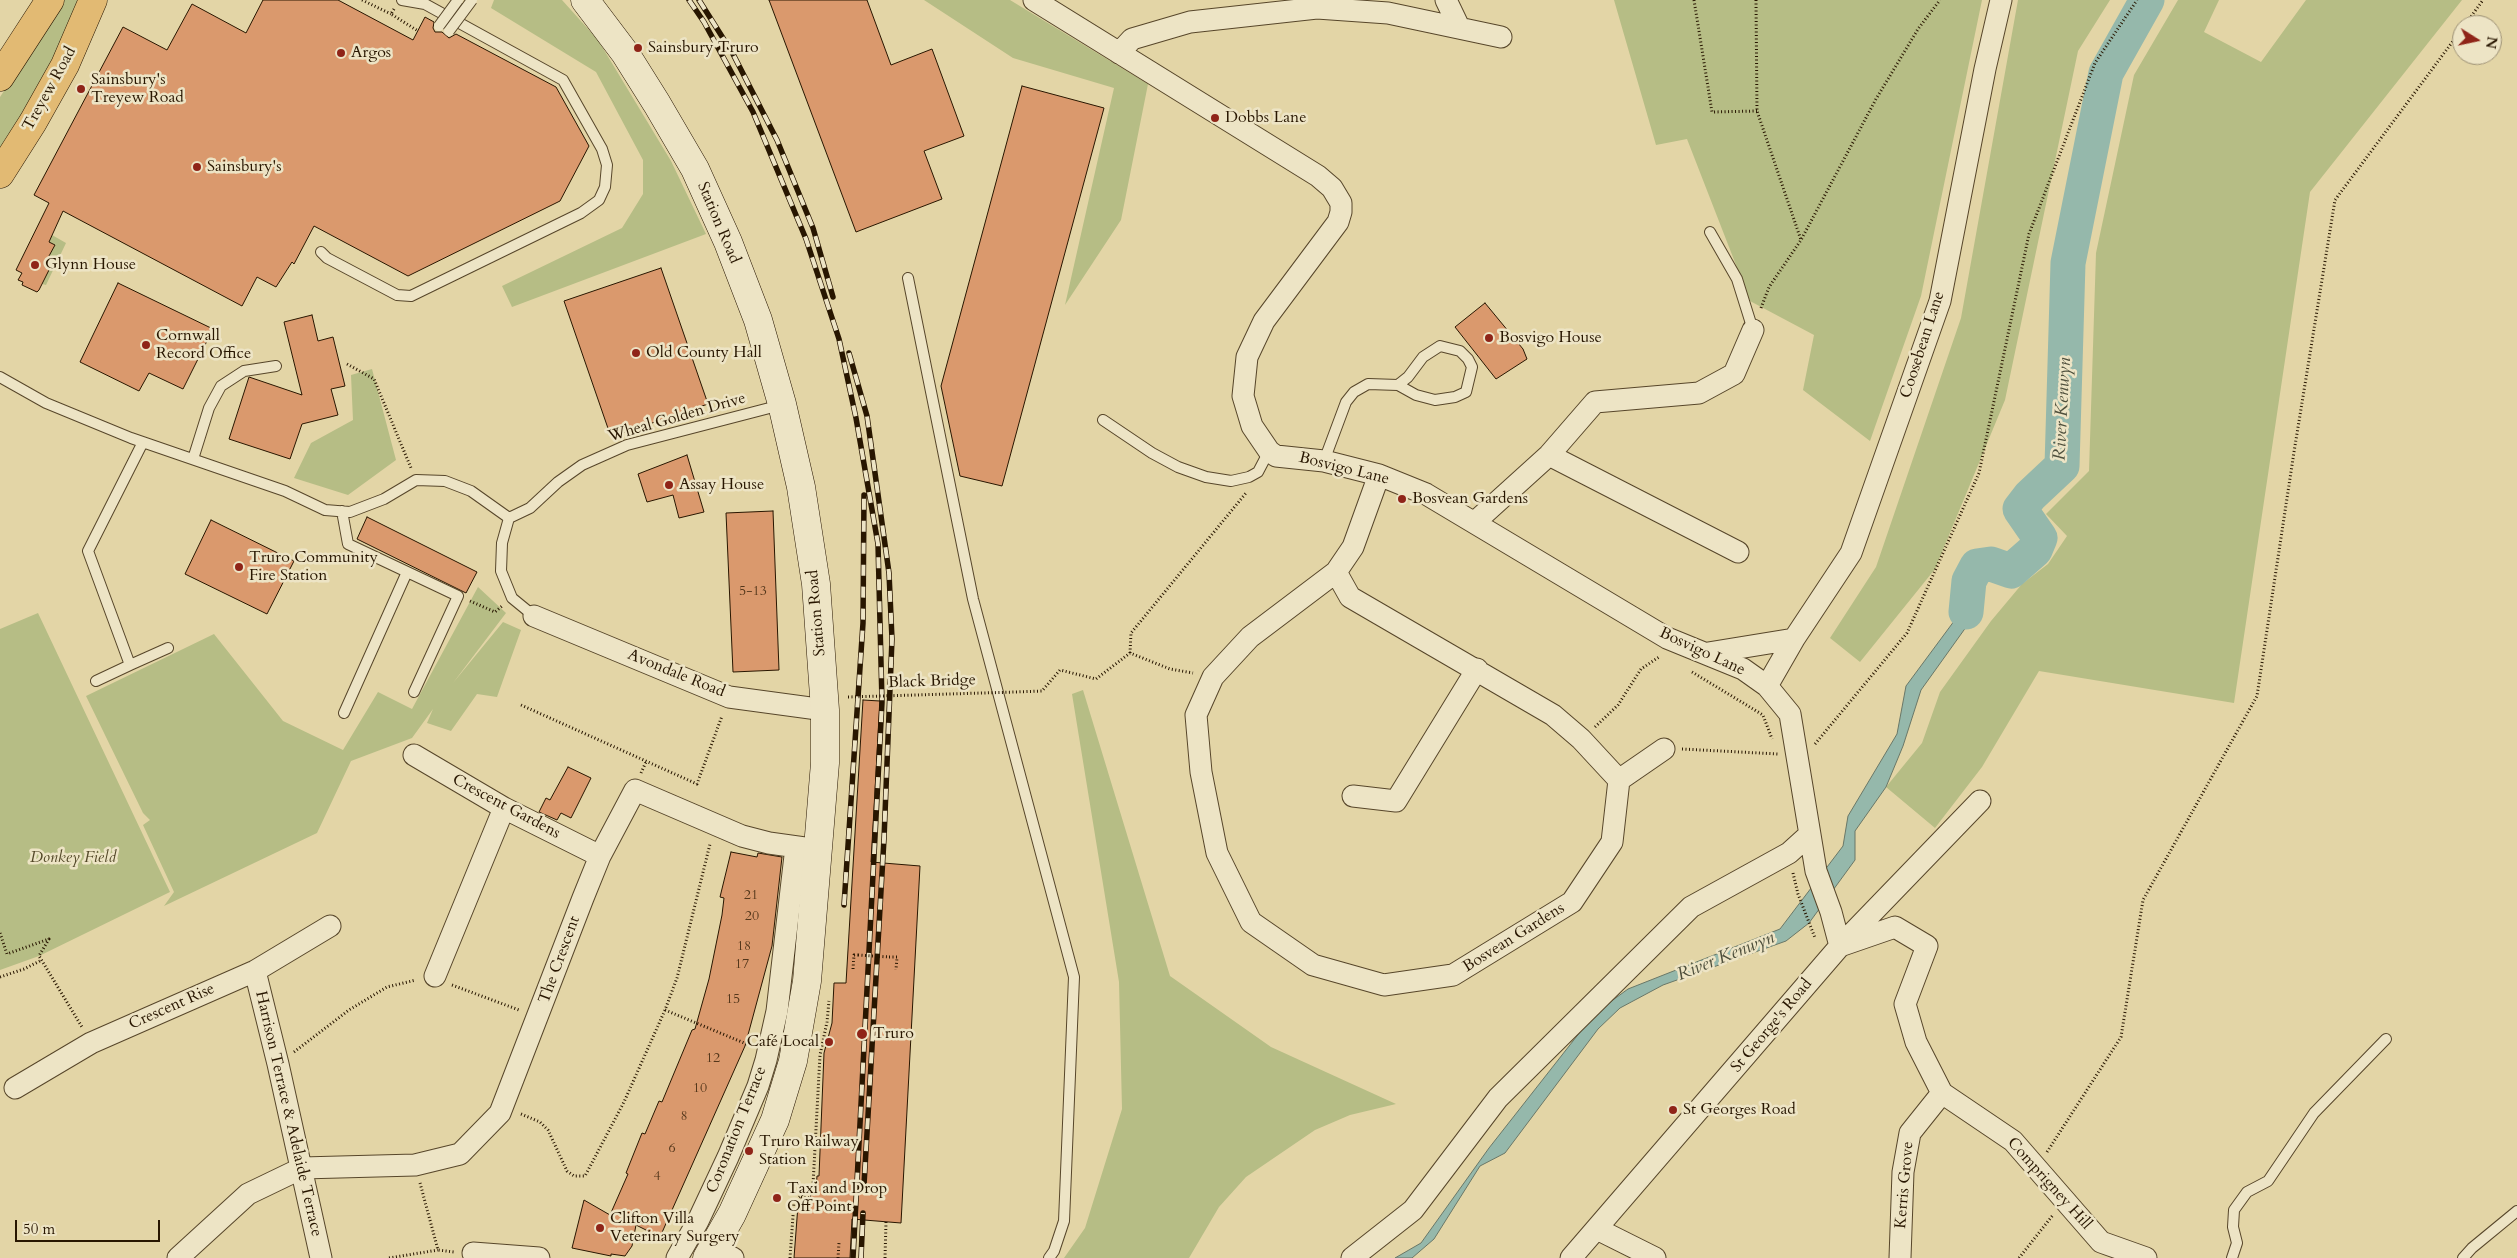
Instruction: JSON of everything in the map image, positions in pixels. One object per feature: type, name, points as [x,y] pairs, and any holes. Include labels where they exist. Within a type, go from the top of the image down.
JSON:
[{"type":"highway","points":[[0,77],[50,0]]},
{"type":"highway","name":"Treyew Road","points":[[0,174],[33,122],[65,65],[93,0]]},
{"type":"street","name":"Station Road","points":[[585,0],[625,53],[695,169],[728,242],[758,320],[782,404],[801,487],[816,584],[825,710],[825,763],[807,849],[807,981],[790,1077],[764,1148],[718,1255]]},
{"type":"street","points":[[1034,0],[1318,176],[1332,188],[1341,203],[1338,222],[1264,321],[1247,357],[1243,396],[1252,426],[1269,450]]},
{"type":"street","points":[[1446,0],[1459,27]]},
{"type":"street","name":"Coosebean Lane","points":[[1767,686],[1794,639],[1851,553],[1940,301],[1985,69],[2001,0]]},
{"type":"street","points":[[1119,53],[1132,39],[1190,22],[1317,8],[1388,13],[1501,37]]},
{"type":"street","points":[[1475,522],[1549,455],[1595,402],[1699,393],[1734,374],[1753,330]]},
{"type":"street","name":"Bosvigo Lane","points":[[1269,450],[1276,456],[1324,461],[1379,475],[1426,494],[1475,522],[1582,589],[1667,638],[1744,669],[1767,686],[1790,714],[1789,764],[1810,834],[1816,871],[1831,912],[1840,946]]},
{"type":"street","points":[[1549,455],[1738,552]]},
{"type":"street","name":"Bosvean Gardens","points":[[1379,475],[1353,547],[1336,572],[1250,637],[1213,677],[1196,716],[1201,772],[1217,853],[1251,922],[1313,966],[1384,985],[1453,976],[1572,902],[1612,842],[1619,780]]},
{"type":"street","points":[[1336,572],[1350,597],[1478,669],[1553,715],[1582,739],[1619,780],[1664,748]]},
{"type":"street","name":"Avondale Road","points":[[534,616],[729,697],[825,710]]},
{"type":"street","points":[[1708,653],[1794,639]]},
{"type":"street","points":[[1353,796],[1396,800],[1478,669]]},
{"type":"street","name":"Crescent Gardens","points":[[414,755],[504,808],[600,856]]},
{"type":"street","name":"The Crescent","points":[[302,1168],[415,1165],[460,1154],[504,1107],[600,856],[635,790],[715,826],[751,838],[807,849]]},
{"type":"street","name":"St George's Road","points":[[1572,1258],[1840,946],[1980,801]]},
{"type":"street","points":[[435,976],[504,808]]},
{"type":"street","points":[[1352,1258],[1413,1210],[1498,1098],[1691,907],[1789,853],[1810,834]]},
{"type":"street","name":"Coronation Terrace","points":[[677,1258],[698,1221],[758,1086],[768,1053],[807,849]]},
{"type":"street","name":"Crescent Rise","points":[[15,1088],[91,1043],[255,971],[330,926]]},
{"type":"street","name":"Comprigney Hill","points":[[1840,946],[1895,927],[1927,946],[1905,1004],[1916,1042],[1942,1093],[2013,1141],[2101,1242],[2146,1258]]},
{"type":"street","name":"Harrison Terrace & Adelaide Terrace","points":[[255,971],[302,1168],[321,1258]]},
{"type":"street","name":"Kerris Grove","points":[[1900,1258],[1903,1172],[1910,1132],[1942,1093]]},
{"type":"street","points":[[178,1258],[248,1194],[302,1168]]},
{"type":"street","points":[[1597,1229],[1655,1258]]},
{"type":"street","points":[[473,1254],[539,1258]]},
{"type":"lane","points":[[439,26],[458,0]]},
{"type":"lane","points":[[449,31],[472,0]]},
{"type":"lane","points":[[321,252],[327,258],[397,295],[411,296],[581,213],[599,200],[605,187],[607,165],[602,149],[568,88],[559,76],[425,4],[398,4]]},
{"type":"lane","points":[[1710,232],[1737,279],[1753,330]]},
{"type":"lane","points":[[908,278],[973,599],[1074,977],[1064,1221],[1054,1251],[1049,1258]]},
{"type":"lane","points":[[1324,461],[1346,402],[1354,392],[1368,384],[1398,384],[1416,395],[1435,400],[1456,397],[1466,392],[1472,367],[1468,359],[1460,351],[1440,346],[1423,357],[1408,377],[1398,384]]},
{"type":"lane","points":[[193,459],[209,408],[221,386],[244,371],[276,366]]},
{"type":"lane","points":[[0,377],[46,403],[142,442],[286,491],[325,510],[350,512],[384,499],[416,480],[444,481],[471,491],[509,518],[502,543],[501,571],[512,598],[534,616]]},
{"type":"lane","name":"Wheal Golden Drive","points":[[509,518],[530,508],[558,482],[582,465],[627,445],[782,404]]},
{"type":"lane","points":[[1103,420],[1178,468],[1206,478],[1231,481],[1249,477],[1258,472],[1269,450]]},
{"type":"lane","points":[[130,665],[88,551],[142,442]]},
{"type":"lane","points":[[342,511],[348,544],[458,596],[414,692]]},
{"type":"lane","points":[[344,714],[407,572]]},
{"type":"lane","points":[[96,681],[168,648]]},
{"type":"lane","points":[[2232,1258],[2237,1243],[2233,1227],[2234,1210],[2247,1192],[2268,1181],[2314,1113],[2386,1039]]},
{"type":"lane","points":[[2463,1258],[2484,1237],[2517,1211]]},
{"type":"path","points":[[362,0],[418,30]]},
{"type":"path","points":[[1694,0],[1712,112],[1757,111]]},
{"type":"path","points":[[1756,0],[1757,111],[1801,240]]},
{"type":"path","points":[[1753,330],[1769,288],[1801,240],[1876,99],[1918,29],[1940,0]]},
{"type":"path","points":[[1688,669],[1763,715],[1778,754],[1789,764],[1906,632],[1980,472],[2029,234],[2095,63],[2137,0]]},
{"type":"path","points":[[2473,15],[2484,0]]},
{"type":"path","points":[[391,14],[398,4]]},
{"type":"path","points":[[2037,1168],[2121,1037],[2143,900],[2251,711],[2257,696],[2335,200],[2452,42]]},
{"type":"path","points":[[347,364],[374,379],[416,480]]},
{"type":"path","points":[[1213,677],[1170,669],[1130,653],[1131,633],[1247,492]]},
{"type":"path","points":[[458,596],[495,612],[512,598]]},
{"type":"path","points":[[1582,739],[1618,705],[1641,669],[1663,654],[1667,638]]},
{"type":"path","name":"Black Bridge","points":[[848,696],[1042,691],[1060,670],[1096,679],[1130,653]]},
{"type":"path","points":[[521,705],[696,784],[729,697]]},
{"type":"path","points":[[1664,748],[1778,754]]},
{"type":"path","points":[[504,1107],[543,1125],[567,1171],[574,1176],[585,1176],[624,1102],[665,1010],[678,970],[715,826]]},
{"type":"path","points":[[1789,853],[1798,894],[1815,937]]},
{"type":"path","points":[[0,933],[7,954],[49,939],[39,956],[91,1043]]},
{"type":"path","points":[[853,969],[854,955],[858,955],[897,957],[896,970]]},
{"type":"path","points":[[0,977],[9,976],[42,960]]},
{"type":"path","points":[[278,1064],[349,1010],[387,987],[435,976],[538,1018]]},
{"type":"path","points":[[665,1010],[768,1053]]},
{"type":"path","points":[[415,1165],[438,1250]]},
{"type":"path","points":[[800,1197],[811,1198]]},
{"type":"path","points":[[2019,1258],[2065,1200]]},
{"type":"path","points":[[885,1258],[886,1222]]},
{"type":"path","points":[[838,1243],[838,1258]]},
{"type":"path","points":[[389,1258],[438,1250],[473,1254]]},
{"type":"green space","points":[[64,0],[84,0],[70,31],[0,154],[0,97]]},
{"type":"green space","points":[[494,0],[562,0],[598,40],[671,161],[706,234],[512,307],[502,286],[622,228],[643,194],[643,160],[596,72],[491,8]]},
{"type":"green space","points":[[924,0],[1010,0],[1148,84],[1121,220],[1065,305],[1114,88],[1013,58]]},
{"type":"green space","points":[[1614,0],[1982,0],[1921,296],[1870,441],[1803,390],[1814,335],[1750,301],[1687,139],[1656,145]]},
{"type":"green space","points":[[2018,0],[2110,0],[2078,51],[2005,400],[1935,569],[1860,662],[1830,638],[1876,567],[1961,318]]},
{"type":"green space","points":[[2178,0],[2219,0],[2204,32],[2261,62],[2306,0],[2462,0],[2310,192],[2234,703],[2039,671],[1982,767],[1935,828],[1886,787],[1922,743],[1940,692],[1991,621],[2022,584],[2048,564],[2067,536],[2046,514],[2089,471],[2096,253],[2134,75]]},
{"type":"green space","points":[[52,235],[66,243],[46,285],[42,284],[54,258],[49,256],[55,245],[49,242]]},
{"type":"green space","points":[[372,369],[396,460],[348,495],[294,478],[311,443],[353,420],[351,375]]},
{"type":"green space","points":[[478,587],[506,613],[453,683],[503,622],[521,630],[497,697],[477,694],[451,731],[427,723],[433,709],[412,738],[351,761],[317,833],[164,906],[174,892],[143,825],[150,820],[143,813],[86,696],[214,634],[283,721],[343,750],[378,692],[412,709]]},
{"type":"green space","name":"Donkey Field","points":[[38,613],[170,892],[39,956],[0,970],[0,629]]},
{"type":"green space","points":[[1083,690],[1170,976],[1271,1047],[1396,1104],[1350,1115],[1315,1130],[1246,1177],[1219,1207],[1189,1258],[1064,1258],[1085,1228],[1122,1109],[1119,982],[1072,694]]},
{"type":"water","points":[[1979,563],[1991,564],[1979,576],[1974,616],[1921,690],[1903,746],[1886,787],[1855,831],[1855,860],[1809,923],[1786,941],[1663,985],[1620,1008],[1598,1029],[1505,1153],[1480,1166],[1434,1239],[1412,1258],[1395,1258],[1421,1243],[1489,1148],[1595,1013],[1628,989],[1780,929],[1843,846],[1848,816],[1897,734],[1906,686],[1963,609],[1965,578]]},
{"type":"building","name":"Sainsbury's","points":[[263,0],[338,0],[413,40],[425,17],[434,22],[433,28],[435,32],[442,32],[449,38],[456,34],[556,87],[589,146],[560,201],[408,276],[314,226],[294,264],[292,262],[276,287],[257,277],[242,306],[63,211],[49,242],[55,245],[49,256],[55,258],[39,290],[37,292],[22,285],[23,282],[18,280],[22,273],[16,270],[49,203],[34,195],[123,27],[167,50],[192,4],[246,33]]},
{"type":"building","points":[[769,0],[867,0],[891,65],[932,49],[964,136],[924,151],[942,199],[856,232]]},
{"type":"building","points":[[1022,86],[1104,108],[1002,486],[960,476],[941,386]]},
{"type":"building","name":"Old County Hall","points":[[661,268],[708,404],[611,437],[564,301]]},
{"type":"building","name":"Cornwall Record Office","points":[[118,283],[213,329],[183,389],[149,373],[139,391],[80,362]]},
{"type":"building","name":"Bosvigo House","points":[[1485,303],[1523,349],[1527,359],[1496,379],[1455,327]]},
{"type":"building","points":[[312,315],[318,341],[333,337],[345,386],[331,389],[338,415],[302,424],[290,459],[229,439],[249,377],[302,395],[284,322]]},
{"type":"building","name":"Assay House","points":[[687,455],[704,512],[679,518],[673,495],[647,502],[638,474]]},
{"type":"building","points":[[773,511],[779,670],[733,672],[726,513]]},
{"type":"building","points":[[367,517],[477,572],[466,593],[357,539]]},
{"type":"building","name":"Truro Community Fire Station","points":[[211,520],[294,561],[267,614],[185,574]]},
{"type":"building","points":[[863,700],[880,701],[871,862],[920,866],[901,1223],[852,1219],[850,1258],[794,1258],[798,1205],[810,1206],[811,1189],[816,1189],[817,1176],[819,1176],[824,1053],[832,1023],[834,983],[846,983]]},
{"type":"building","points":[[568,767],[591,778],[571,818],[561,813],[557,820],[539,812],[546,798],[550,800]]},
{"type":"building","points":[[731,852],[757,857],[758,853],[782,857],[772,946],[745,1046],[660,1237],[636,1225],[632,1246],[625,1256],[611,1254],[611,1256],[572,1248],[584,1200],[610,1215],[628,1174],[626,1173],[642,1133],[645,1134],[659,1101],[662,1102],[692,1030],[695,1029],[709,979],[722,915],[724,898],[720,897]]},
{"type":"waterway","name":"River Kenwyn","points":[[1966,612],[1969,581],[1977,566],[1991,564],[2011,571],[2035,550],[2040,538],[2020,509],[2030,496],[2062,466],[2068,263],[2106,73],[2147,0]]},
{"type":"railway","points":[[689,0],[704,22],[753,112],[806,239],[839,339],[856,418],[878,544],[882,702],[853,1258]]},
{"type":"railway","points":[[699,0],[733,54],[777,140],[813,228],[833,297]]},
{"type":"railway","points":[[849,353],[867,416],[889,573],[892,639],[884,839],[864,1185]]},
{"type":"railway","points":[[844,905],[863,623],[864,495]]},
{"type":"railway","points":[[861,1258],[863,1213]]},
{"type":"place","name":"Sainsbury Truro","points":[[638,48]]},
{"type":"place","name":"Argos","points":[[341,53]]},
{"type":"place","name":"Sainsbury's Treyew Road","points":[[81,89]]},
{"type":"place","name":"Dobbs Lane","points":[[1215,118]]},
{"type":"place","name":"Sainsbury's","points":[[197,167]]},
{"type":"place","name":"Glynn House","points":[[35,265]]},
{"type":"place","name":"Bosvigo House","points":[[1489,338]]},
{"type":"place","name":"Cornwall Record Office","points":[[146,345]]},
{"type":"place","name":"Old County Hall","points":[[636,353]]},
{"type":"place","name":"Assay House","points":[[669,485]]},
{"type":"place","name":"Bosvean Gardens","points":[[1402,499]]},
{"type":"place","name":"Truro Community Fire Station","points":[[239,567]]},
{"type":"place","name":"Truro","points":[[862,1034]]},
{"type":"place","name":"Café Local","points":[[829,1042]]},
{"type":"place","name":"St Georges Road","points":[[1673,1110]]},
{"type":"place","name":"Truro Railway Station","points":[[749,1151]]},
{"type":"place","name":"Taxi and Drop Off Point","points":[[777,1198]]},
{"type":"place","name":"Clifton Villa Veterinary Surgery","points":[[600,1228]]}]
